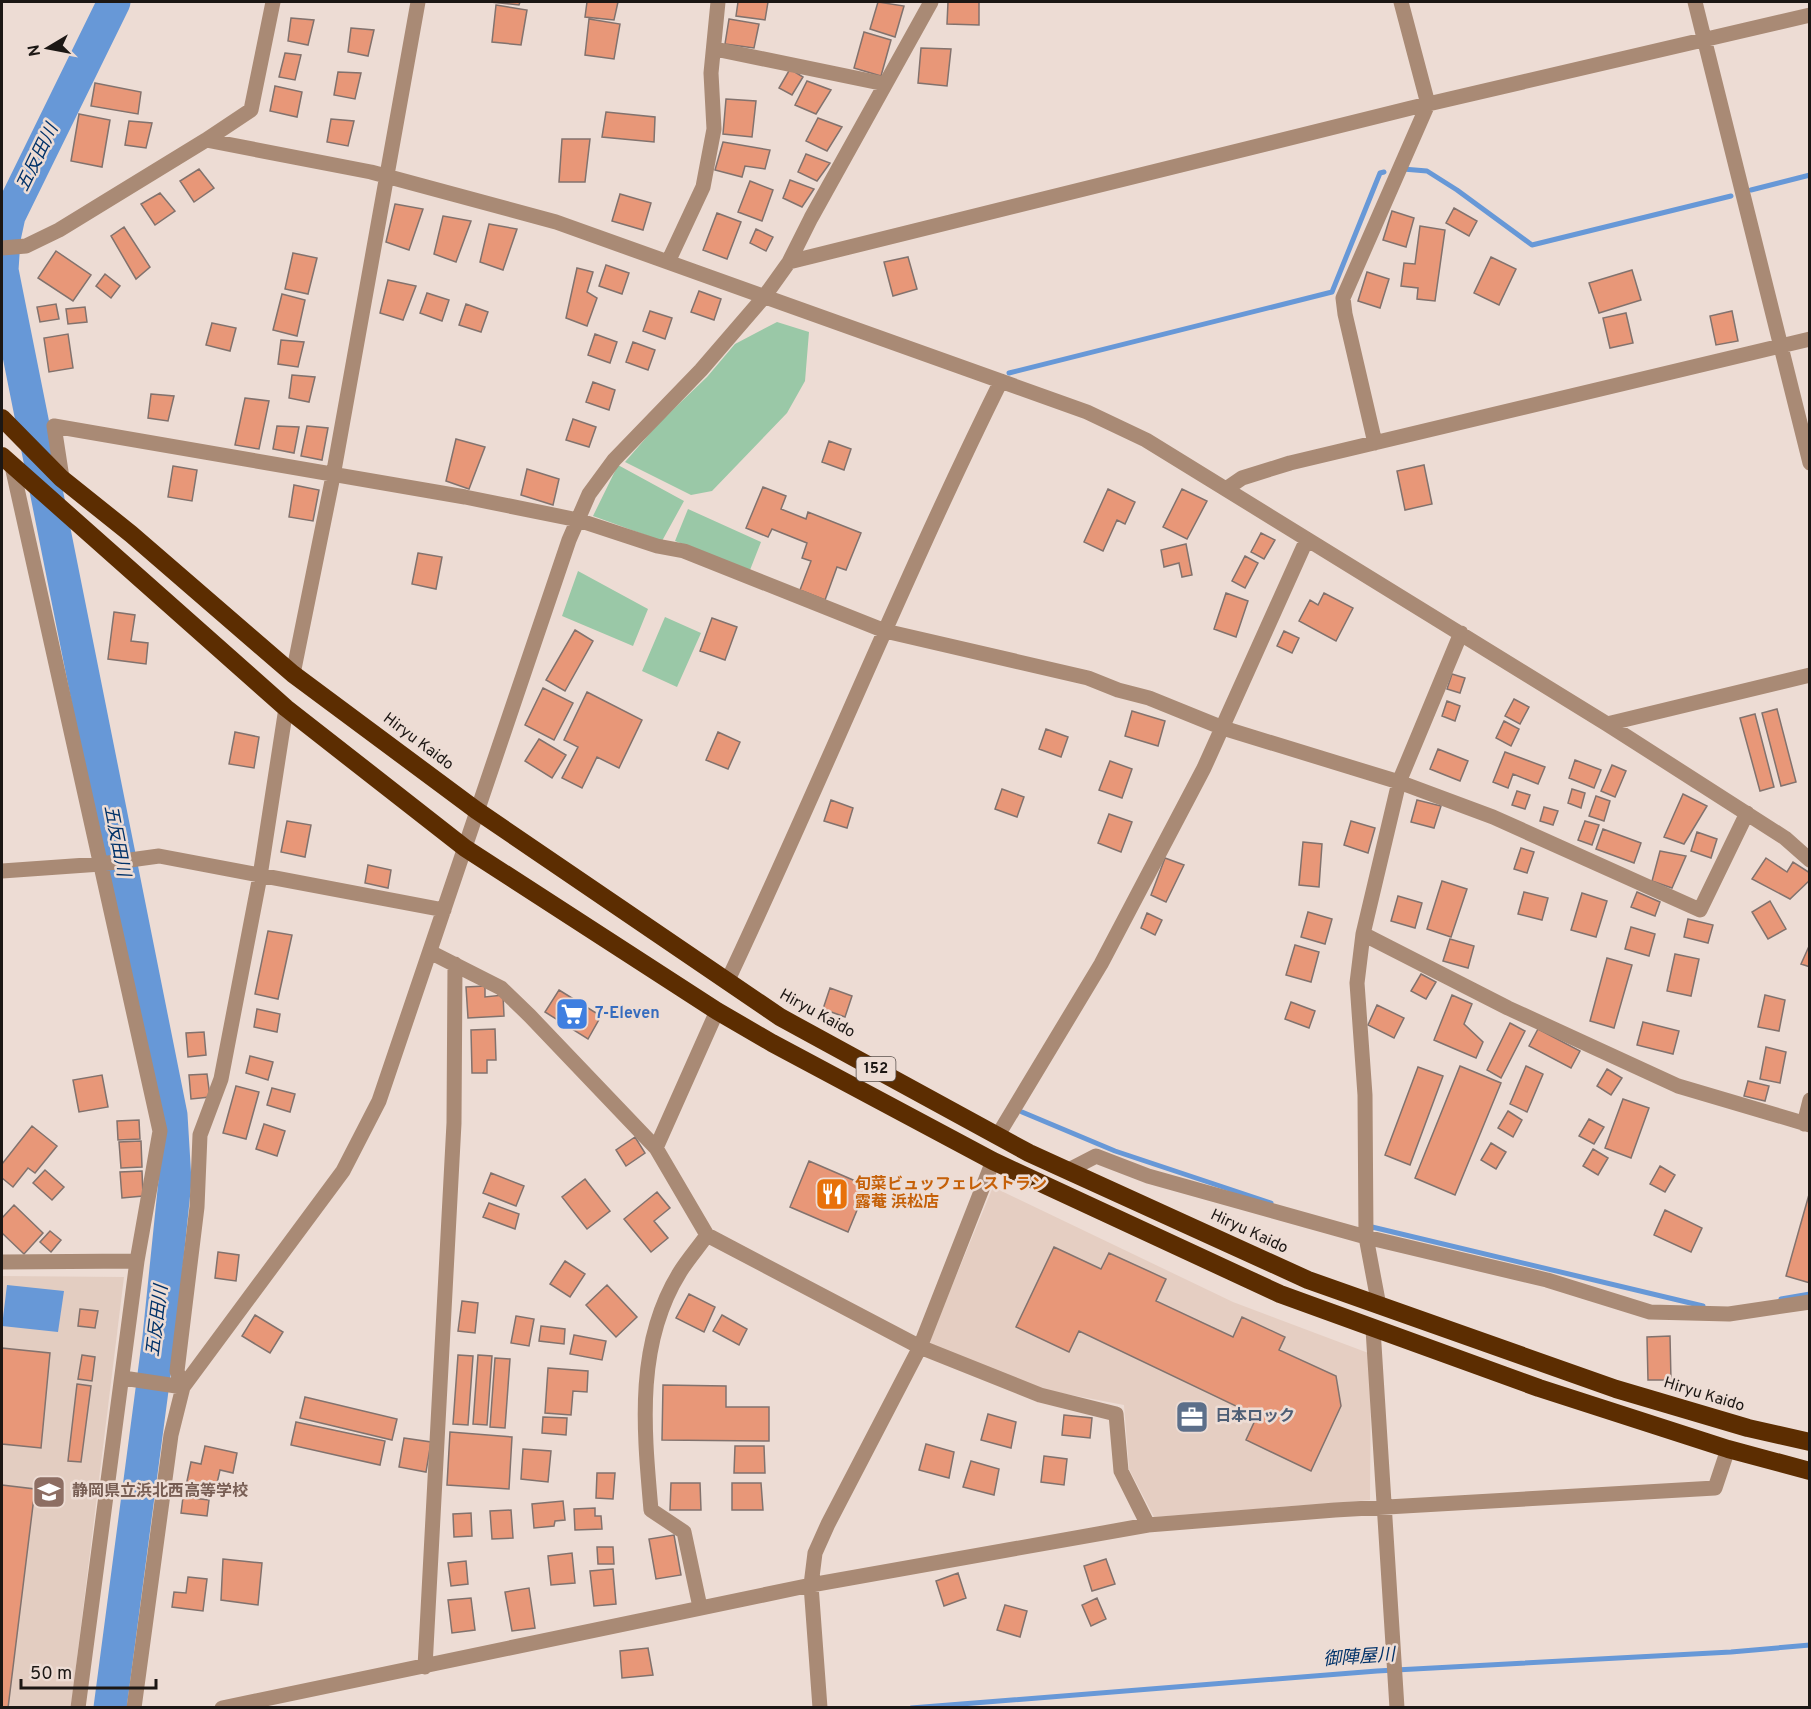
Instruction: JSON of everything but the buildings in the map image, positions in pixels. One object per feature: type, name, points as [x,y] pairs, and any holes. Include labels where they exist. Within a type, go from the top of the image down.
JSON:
[{"type":"highway","name":"Hiryu Kaido","points":[[5,422],[61,478],[131,534],[293,674],[476,810],[780,1017],[1067,1170],[1308,1280],[1616,1389],[1748,1428],[1809,1442]]},
{"type":"highway","name":"152","points":[[11,464],[70,519],[286,708],[465,848],[717,1011],[993,1161],[1280,1294],[1539,1388],[1728,1449],[1809,1471]]},
{"type":"street","points":[[8,248],[26,246],[59,230],[251,110],[273,2]]},
{"type":"street","points":[[293,674],[333,476],[418,2]]},
{"type":"street","points":[[668,262],[703,187],[714,129],[711,73],[718,2]]},
{"type":"street","points":[[177,1385],[343,1170],[379,1101],[476,810],[589,494],[614,460],[701,369],[764,297],[789,262],[931,2]]},
{"type":"street","points":[[1375,443],[1343,298],[1428,104],[1401,2]]},
{"type":"street","points":[[1695,2],[1809,463]]},
{"type":"street","points":[[789,262],[1428,104],[1809,15]]},
{"type":"street","points":[[715,49],[885,84]]},
{"type":"street","points":[[206,140],[388,176],[556,222],[1087,412],[1146,440],[1461,633],[1747,813],[1785,838],[1809,860]]},
{"type":"street","points":[[1226,489],[1252,475],[1375,443],[1809,339]]},
{"type":"street","points":[[727,982],[826,768],[885,631],[1001,381]]},
{"type":"street","points":[[61,478],[54,426],[465,497],[578,520],[657,546],[684,551],[885,631],[1089,678],[1160,702],[1223,728],[1399,782],[1493,817],[1700,910],[1747,813]]},
{"type":"street","points":[[11,464],[104,864],[160,1131],[137,1261],[130,1379],[78,1707]]},
{"type":"street","points":[[999,1135],[1101,963],[1223,728],[1307,539]]},
{"type":"street","points":[[1378,1306],[1366,1237],[1365,1095],[1357,983],[1363,934],[1399,782],[1461,633]]},
{"type":"street","points":[[1607,724],[1809,675]]},
{"type":"street","points":[[134,1707],[177,1385],[197,1207],[200,1135],[221,1079],[260,876],[286,708]]},
{"type":"street","points":[[2,871],[104,864],[159,856],[444,910]]},
{"type":"street","points":[[1363,934],[1508,1008],[1678,1086],[1807,1124],[1809,1100]]},
{"type":"street","points":[[430,952],[501,988],[656,1148],[707,1235],[920,1347],[1040,1395],[1116,1413],[1121,1471],[1148,1525]]},
{"type":"street","points":[[425,1666],[454,1123],[455,964]]},
{"type":"street","points":[[656,1148],[717,1011]]},
{"type":"street","points":[[1067,1170],[1096,1156],[1148,1176],[1366,1237],[1547,1280],[1650,1312],[1729,1314],[1809,1302]]},
{"type":"street","points":[[820,1707],[811,1586],[815,1553],[920,1347],[993,1161]]},
{"type":"street","points":[[700,1607],[684,1532],[651,1510],[644,1423],[647,1374],[662,1310],[680,1272],[707,1235]]},
{"type":"street","points":[[2,1262],[137,1261]]},
{"type":"street","points":[[1373,1329],[1397,1707]]},
{"type":"street","points":[[130,1379],[177,1385]]},
{"type":"street","points":[[222,1707],[700,1607],[1148,1525],[1715,1488],[1728,1449]]},
{"type":"shaded area","points":[[993,1187],[1233,1302],[1371,1354],[1370,1500],[1154,1517],[1129,1469],[1124,1405],[1040,1389],[928,1344]]},
{"type":"shaded area","name":"静岡県立浜北西高等学校","points":[[2,1276],[124,1277],[71,1707],[2,1708]]},
{"type":"green space","points":[[777,322],[809,332],[805,381],[787,413],[712,491],[691,495],[625,462],[658,424],[707,377],[735,344]]},
{"type":"green space","points":[[618,465],[684,501],[662,541],[593,516]]},
{"type":"green space","points":[[688,509],[761,542],[750,570],[675,541]]},
{"type":"green space","points":[[578,571],[648,609],[633,646],[562,616]]},
{"type":"green space","points":[[665,617],[701,633],[677,687],[642,671]]},
{"type":"water","points":[[7,1285],[64,1291],[58,1332],[2,1326]]},
{"type":"waterway","name":"五反田川","points":[[110,1708],[159,1337],[175,1181],[171,1115],[2,270],[4,239],[9,216],[114,2]]},
{"type":"waterway","points":[[1403,169],[1427,171],[1532,245],[1731,196]]},
{"type":"waterway","points":[[1009,373],[1332,292],[1380,173],[1384,172]]},
{"type":"waterway","points":[[1751,190],[1810,175]]},
{"type":"waterway","points":[[1022,1112],[1115,1151],[1271,1203]]},
{"type":"waterway","points":[[1372,1227],[1703,1306]]},
{"type":"waterway","points":[[1781,1299],[1810,1294]]},
{"type":"waterway","name":"御陣屋川","points":[[911,1708],[1377,1671],[1731,1652],[1810,1645]]},
{"type":"place","name":"7-Eleven","points":[[572,1014]]},
{"type":"place","name":"旬菜ビュッフェレストラン 露菴 浜松店","points":[[832,1194]]},
{"type":"place","name":"日本ロック","points":[[1192,1417]]},
{"type":"place","name":"静岡県立浜北西高等学校","points":[[49,1492]]}]
